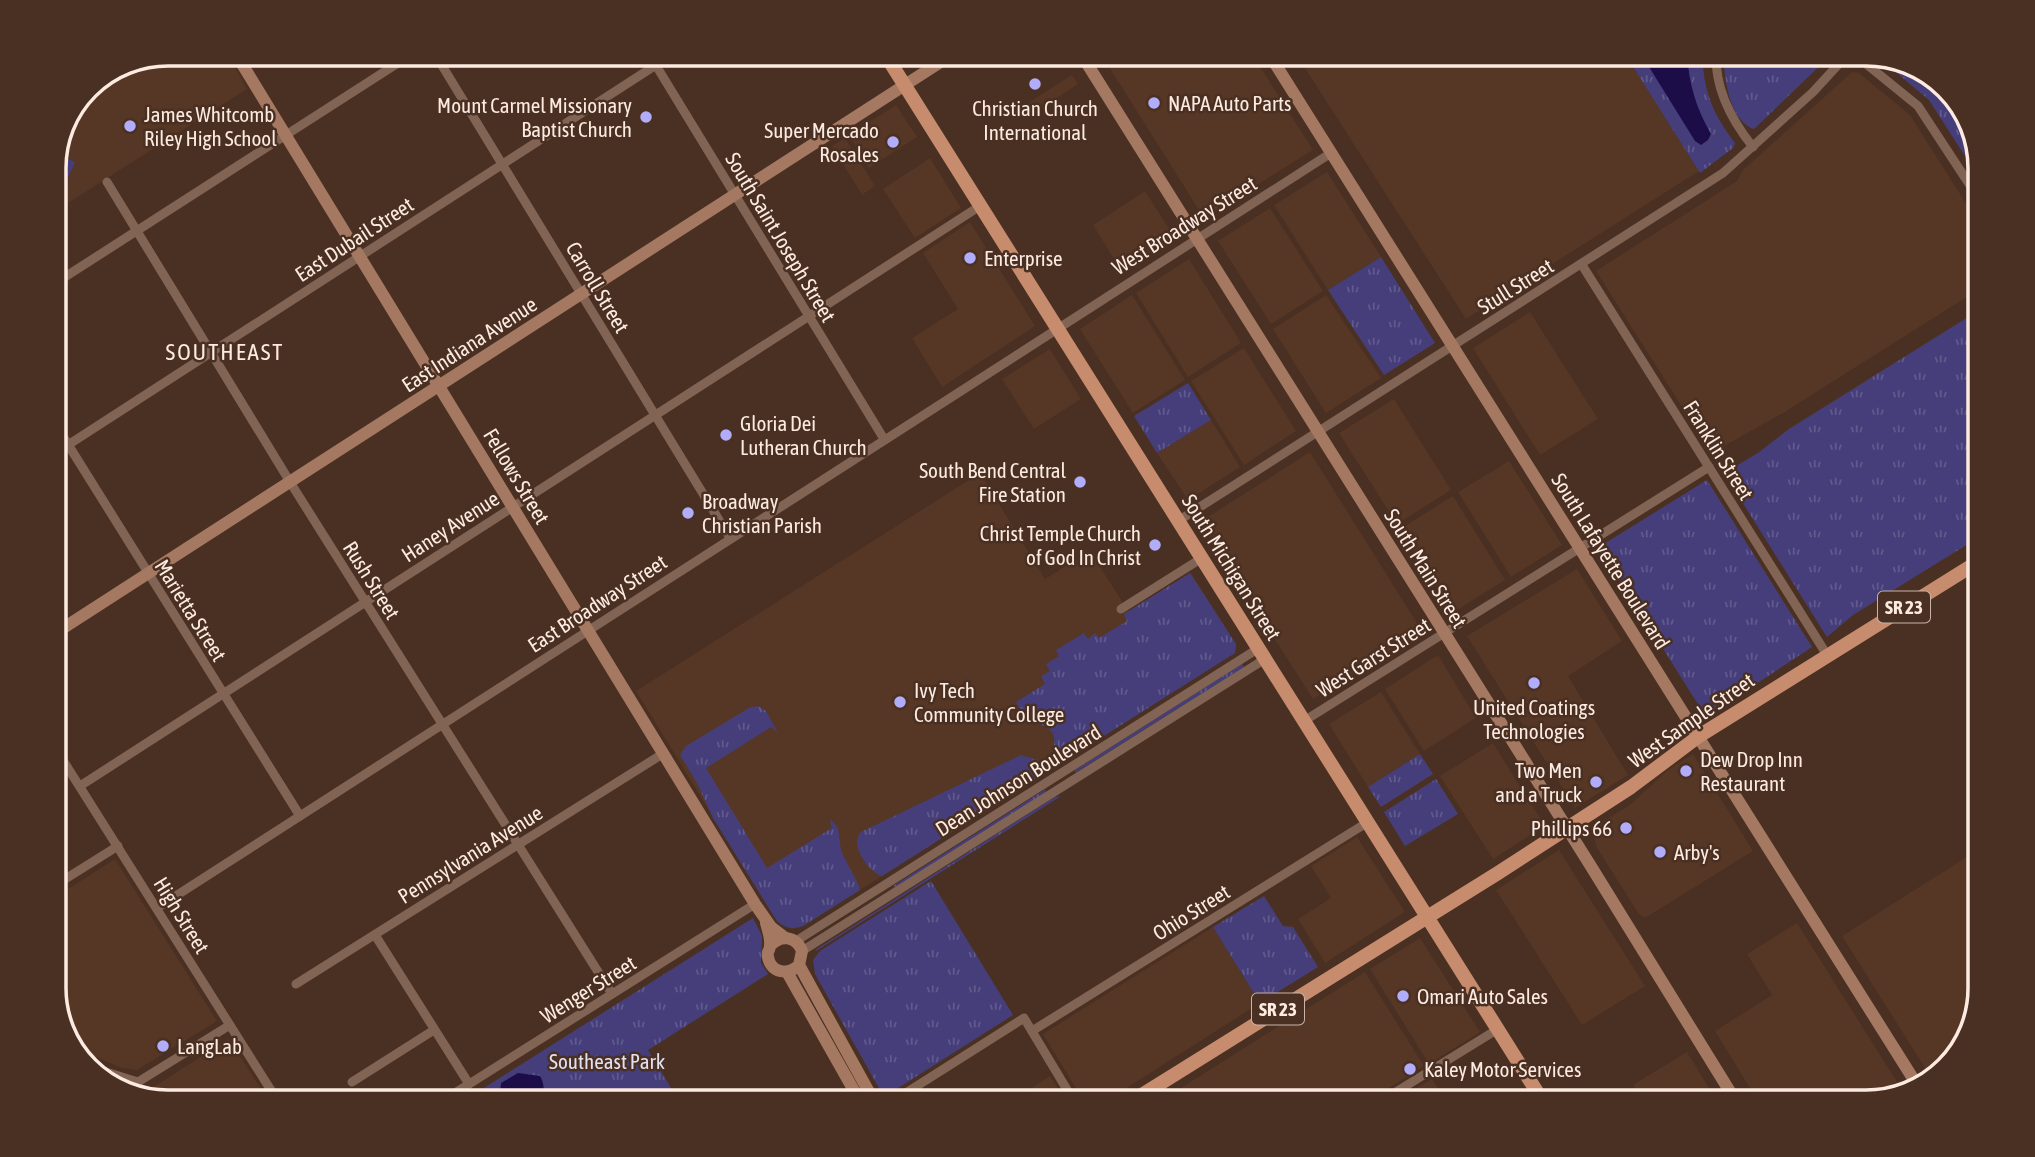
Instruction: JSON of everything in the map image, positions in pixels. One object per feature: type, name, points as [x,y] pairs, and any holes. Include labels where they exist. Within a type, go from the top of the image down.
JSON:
[{"type":"main road","name":"South Michigan Street","points":[[892,66],[1536,1090]]},
{"type":"main road","name":"West Sample Street","points":[[1427,916],[1631,787],[1699,736],[1968,568]]},
{"type":"main road","name":"SR 23","points":[[1150,1090],[1427,916]]},
{"type":"street","name":"Fellows Street","points":[[243,66],[764,919],[770,946]]},
{"type":"street","points":[[67,276],[393,66]]},
{"type":"street","name":"Carroll Street","points":[[442,66],[730,538]]},
{"type":"street","name":"East Dubail Street","points":[[68,445],[654,66]]},
{"type":"street","name":"South Saint Joseph Street","points":[[657,66],[884,439]]},
{"type":"street","name":"East Indiana Avenue","points":[[67,626],[934,66]]},
{"type":"street","name":"South Main Street","points":[[1088,66],[1729,1090]]},
{"type":"street","name":"South Lafayette Boulevard","points":[[1277,66],[1913,1079]]},
{"type":"street","points":[[1717,66],[1724,99],[1740,130],[1753,147]]},
{"type":"street","name":"Stull Street","points":[[1178,521],[1723,173],[1813,92],[1837,66]]},
{"type":"street","points":[[1869,66],[1918,106],[1968,183]]},
{"type":"street","name":"West Broadway Street","points":[[1057,328],[1331,153]]},
{"type":"street","name":"Rush Street","points":[[107,182],[290,482],[612,994]]},
{"type":"street","name":"Haney Avenue","points":[[80,786],[980,206]]},
{"type":"street","name":"Franklin Street","points":[[1582,265],[1827,655]]},
{"type":"street","name":"East Broadway Street","points":[[157,908],[1057,328]]},
{"type":"street","name":"Marietta Street","points":[[68,445],[300,816]]},
{"type":"street","name":"West Garst Street","points":[[1304,721],[1709,467]]},
{"type":"street","points":[[1121,609],[1202,558]]},
{"type":"street","name":"Dean Johnson Boulevard","points":[[794,943],[1262,653]]},
{"type":"street","name":"Pennsylvania Avenue","points":[[296,984],[664,752]]},
{"type":"street","name":"High Street","points":[[67,766],[271,1090]]},
{"type":"street","name":"Ohio Street","points":[[1032,1031],[1368,822]]},
{"type":"street","points":[[67,878],[118,846]]},
{"type":"street","name":"Wenger Street","points":[[460,1090],[755,904]]},
{"type":"street","name":"Fellows Street","points":[[764,919],[794,943]]},
{"type":"street","points":[[374,935],[469,1084]]},
{"type":"street","points":[[793,969],[779,971],[771,964],[768,958],[770,946],[777,939],[794,943],[793,969],[854,1090]]},
{"type":"street","points":[[793,969],[867,1090]]},
{"type":"street","points":[[910,1090],[1024,1018],[1067,1090]]},
{"type":"street","points":[[116,1076],[138,1083],[230,1025]]},
{"type":"street","points":[[1399,1090],[1498,1029]]},
{"type":"street","points":[[352,1082],[434,1030]]},
{"type":"shaded area","name":"James Whitcomb Riley High School","points":[[235,66],[247,89],[67,204],[68,149],[74,130],[96,96],[112,84],[149,68]]},
{"type":"shaded area","points":[[1109,66],[1260,66],[1313,150],[1204,218]]},
{"type":"shaded area","points":[[1304,66],[1633,66],[1699,171],[1466,319]]},
{"type":"shaded area","points":[[1648,66],[1688,66],[1694,96],[1711,134],[1701,145],[1695,141]]},
{"type":"shaded area","points":[[1852,72],[1859,73],[1910,115],[1968,206],[1968,296],[1783,413],[1710,451],[1596,271],[1737,181],[1743,170]]},
{"type":"shaded area","points":[[1072,75],[1078,84],[1026,118],[1020,108]]},
{"type":"shaded area","points":[[896,105],[917,137],[869,168],[849,135]]},
{"type":"shaded area","points":[[845,138],[875,186],[862,195],[832,146]]},
{"type":"shaded area","points":[[930,158],[961,208],[915,238],[883,189]]},
{"type":"shaded area","points":[[1327,172],[1381,257],[1328,290],[1274,205]]},
{"type":"shaded area","points":[[1145,191],[1175,238],[1122,272],[1093,225]]},
{"type":"shaded area","points":[[1270,208],[1323,291],[1271,324],[1218,241]]},
{"type":"shaded area","points":[[970,222],[1035,326],[942,387],[912,338],[958,309],[923,253]]},
{"type":"shaded area","points":[[1189,259],[1241,343],[1188,377],[1136,293]]},
{"type":"shaded area","points":[[1132,295],[1185,380],[1133,413],[1080,329]]},
{"type":"shaded area","points":[[1326,295],[1381,378],[1326,413],[1273,329]]},
{"type":"shaded area","points":[[1530,312],[1598,419],[1540,455],[1473,348]]},
{"type":"shaded area","points":[[1244,348],[1296,431],[1244,465],[1191,381]]},
{"type":"shaded area","points":[[1050,349],[1081,399],[1034,429],[1002,379]]},
{"type":"shaded area","points":[[1394,399],[1451,490],[1397,524],[1339,433]]},
{"type":"shaded area","points":[[1211,420],[1240,467],[1188,500],[1157,453]]},
{"type":"shaded area","points":[[1310,452],[1422,631],[1313,699],[1200,522]]},
{"type":"shaded area","points":[[1509,461],[1562,545],[1511,577],[1458,492]]},
{"type":"shaded area","name":"Ivy Tech Community College","points":[[980,473],[1045,579],[1090,551],[1129,612],[1191,573],[1236,644],[1235,653],[803,926],[793,929],[784,926],[775,918],[636,691]]},
{"type":"shaded area","points":[[1453,496],[1505,580],[1452,613],[1400,529]]},
{"type":"shaded area","points":[[1577,569],[1622,641],[1568,676],[1628,775],[1575,808],[1467,636]]},
{"type":"shaded area","points":[[1438,655],[1476,718],[1424,751],[1385,689]]},
{"type":"shaded area","points":[[1381,692],[1420,754],[1368,787],[1329,724]]},
{"type":"shaded area","points":[[1493,743],[1545,826],[1493,859],[1440,776]]},
{"type":"shaded area","points":[[1693,754],[1753,851],[1645,918],[1638,913],[1597,848],[1593,834],[1599,824],[1630,805],[1668,770]]},
{"type":"shaded area","points":[[1357,837],[1405,912],[1325,963],[1298,919],[1331,898],[1311,866]]},
{"type":"shaded area","points":[[1559,850],[1645,986],[1582,1025],[1496,890]]},
{"type":"shaded area","points":[[1968,856],[1968,1001],[1955,1039],[1939,1061],[1926,1070],[1842,936]]},
{"type":"shaded area","points":[[115,859],[217,1021],[137,1070],[121,1068],[92,1055],[80,1039],[68,1008],[67,890]]},
{"type":"shaded area","points":[[1797,923],[1899,1085],[1879,1090],[1751,1090],[1715,1031],[1772,995],[1747,954]]},
{"type":"shaded area","points":[[1213,927],[1260,1003],[1123,1090],[1077,1090],[1043,1034]]},
{"type":"shaded area","points":[[1420,938],[1480,1032],[1429,1064],[1370,969]]},
{"type":"shaded area","points":[[1365,972],[1424,1066],[1386,1090],[1178,1090]]},
{"type":"shaded area","points":[[229,1039],[262,1090],[156,1090],[151,1089]]},
{"type":"shaded area","points":[[1687,1052],[1710,1090],[1636,1090],[1633,1085]]},
{"type":"shaded area","points":[[518,1073],[540,1076],[544,1090],[500,1090],[501,1083]]},
{"type":"shaded area","points":[[1050,1076],[1059,1090],[1028,1090]]},
{"type":"shaded area","points":[[1432,1079],[1439,1090],[1414,1090]]},
{"type":"green space","points":[[1633,66],[1703,66],[1711,102],[1720,122],[1735,143],[1733,148],[1700,173]]},
{"type":"green space","points":[[1724,66],[1820,66],[1754,129],[1738,117],[1727,86]]},
{"type":"green space","points":[[1894,70],[1917,80],[1939,96],[1955,118],[1967,149],[1968,161],[1929,100]]},
{"type":"green space","points":[[67,159],[75,162],[67,180]]},
{"type":"green space","points":[[1381,257],[1435,343],[1384,375],[1328,290]]},
{"type":"green space","points":[[1968,317],[1968,544],[1853,615],[1827,637],[1724,473],[1758,453],[1789,429]]},
{"type":"green space","points":[[1188,383],[1211,420],[1157,453],[1134,416]]},
{"type":"green space","points":[[1707,480],[1812,647],[1706,717],[1599,547]]},
{"type":"green space","points":[[1190,573],[1236,644],[1235,653],[1061,763],[1053,750],[1054,738],[1050,729],[1028,723],[1016,702],[1045,684],[1041,676],[1050,671],[1046,664],[1059,656],[1056,650],[1084,633],[1088,639],[1095,633],[1099,638],[1127,621],[1124,614]]},
{"type":"green space","points":[[1242,664],[1244,667],[1075,773],[1075,770]]},
{"type":"green space","points":[[758,706],[766,711],[778,733],[771,727],[706,768],[767,868],[832,828],[831,820],[838,828],[841,851],[860,890],[799,927],[784,926],[775,918],[713,818],[680,755],[686,746],[749,708]]},
{"type":"green space","points":[[1420,754],[1433,774],[1381,807],[1368,787]]},
{"type":"green space","points":[[1021,755],[1038,760],[1045,773],[882,876],[866,863],[857,843],[861,832]]},
{"type":"green space","points":[[1436,779],[1458,814],[1405,846],[1384,812]]},
{"type":"green space","points":[[1046,789],[1045,793],[896,887],[893,886]]},
{"type":"green space","points":[[1061,796],[816,951],[815,950],[1055,797]]},
{"type":"green space","points":[[931,881],[1013,1015],[895,1090],[880,1090],[815,974],[813,960],[820,951]]},
{"type":"green space","points":[[1264,896],[1283,926],[1293,927],[1318,967],[1260,1003],[1213,927]]},
{"type":"green space","name":"Southeast Park","points":[[753,918],[762,936],[761,963],[768,974],[648,1050],[672,1090],[481,1090]]},
{"type":"place","name":"Christian Church International","points":[[1035,84]]},
{"type":"place","name":"NAPA Auto Parts","points":[[1154,103]]},
{"type":"place","name":"Mount Carmel Missionary Baptist Church","points":[[646,117]]},
{"type":"place","name":"James Whitcomb Riley High School","points":[[130,126]]},
{"type":"place","name":"Super Mercado Rosales","points":[[893,142]]},
{"type":"place","name":"Enterprise","points":[[970,258]]},
{"type":"place","name":"Gloria Dei Lutheran Church","points":[[726,435]]},
{"type":"place","name":"South Bend Central Fire Station","points":[[1080,482]]},
{"type":"place","name":"Broadway Christian Parish","points":[[688,513]]},
{"type":"place","name":"Christ Temple Church of God In Christ","points":[[1155,545]]},
{"type":"place","name":"United Coatings Technologies","points":[[1534,683]]},
{"type":"place","name":"Ivy Tech Community College","points":[[900,702]]},
{"type":"place","name":"Dew Drop Inn Restaurant","points":[[1686,771]]},
{"type":"place","name":"Two Men and a Truck","points":[[1596,782]]},
{"type":"place","name":"Phillips 66","points":[[1626,828]]},
{"type":"place","name":"Arby's","points":[[1660,852]]},
{"type":"place","name":"Omari Auto Sales","points":[[1403,996]]},
{"type":"place","name":"LangLab","points":[[163,1046]]},
{"type":"place","name":"Kaley Motor Services","points":[[1410,1069]]},
{"type":"district","name":"SOUTHEAST","points":[[225,352]]}]
